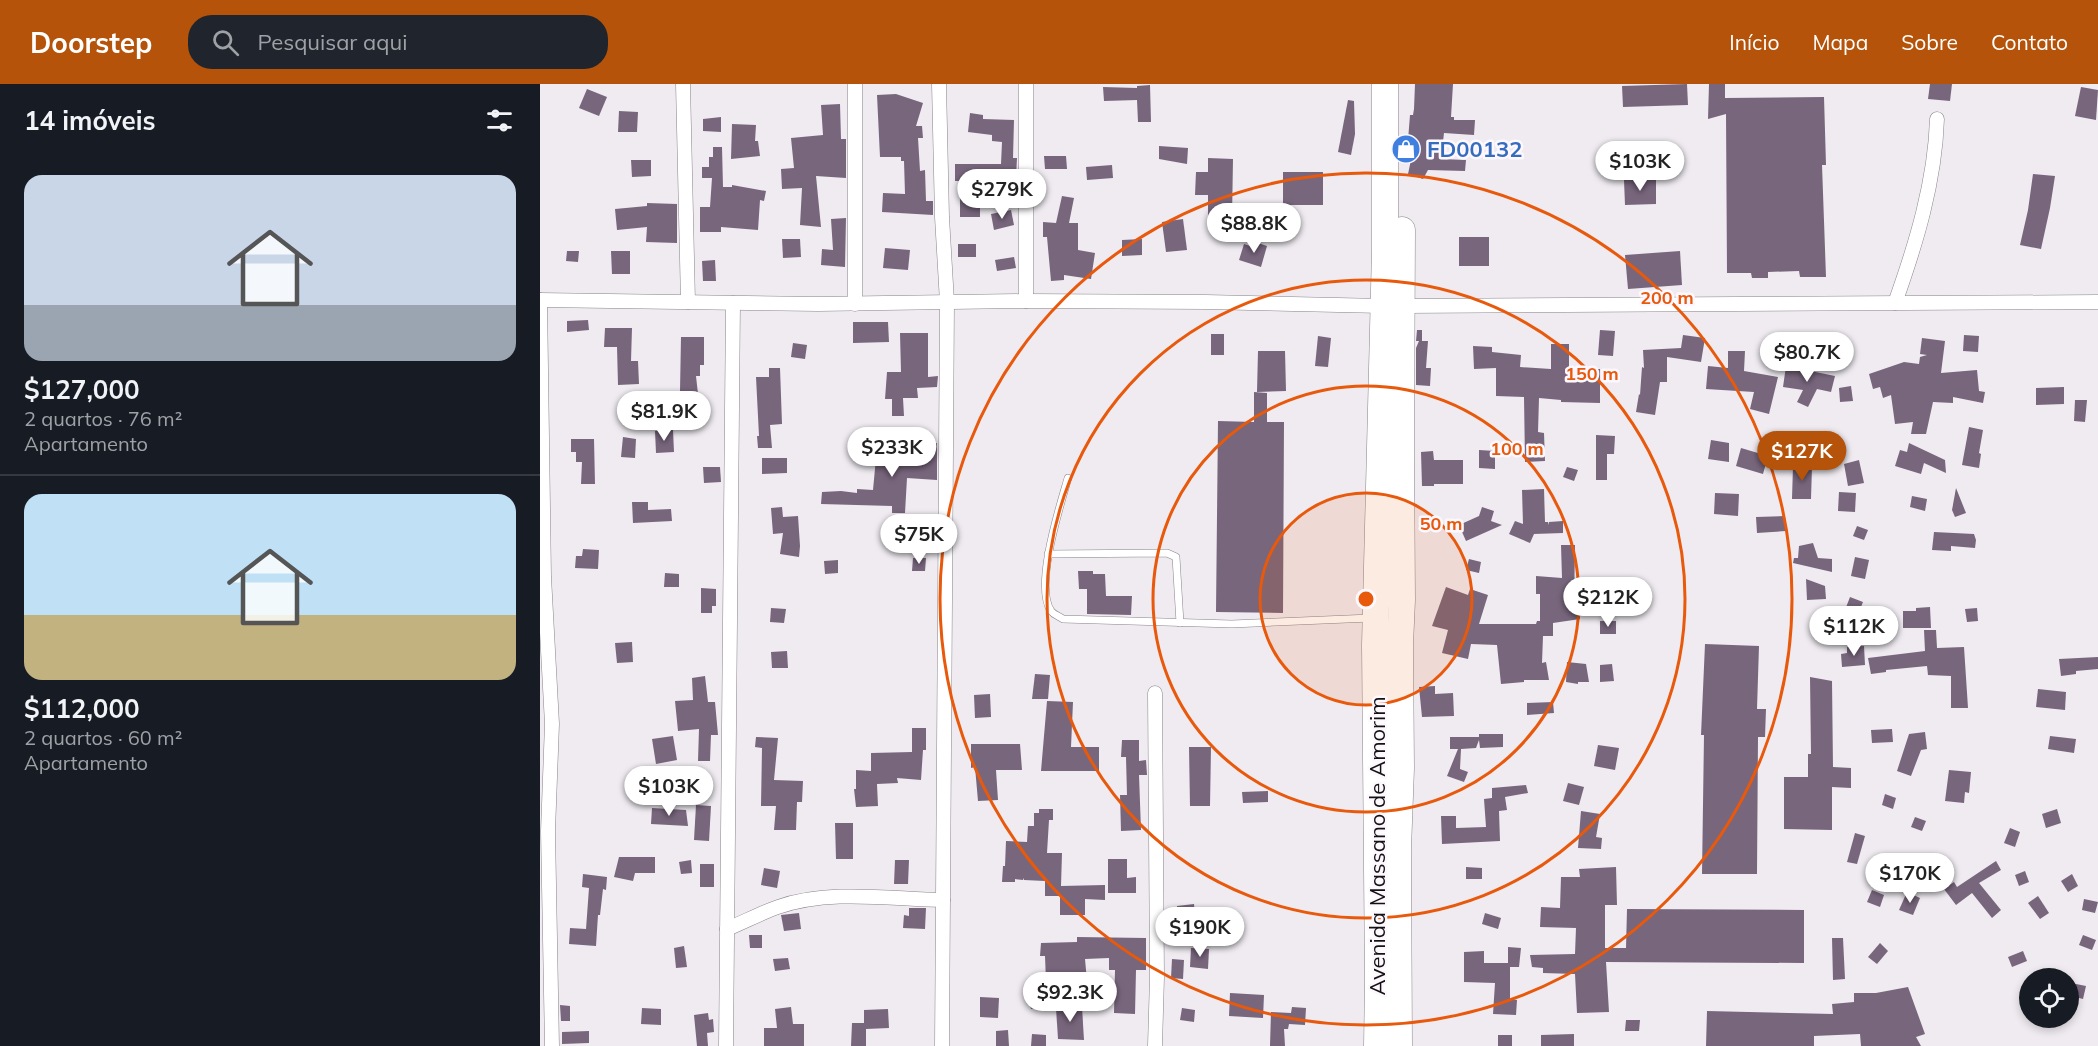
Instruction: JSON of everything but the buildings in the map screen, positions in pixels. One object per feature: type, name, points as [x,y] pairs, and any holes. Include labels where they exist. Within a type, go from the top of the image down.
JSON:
[{"type":"highway","points":[[1385,84],[1401,448],[1402,600],[1387,645]]},
{"type":"highway","points":[[1387,645],[1376,618],[1393,306],[1401,84]]},
{"type":"highway","name":"Avenida Massano de Amorim","points":[[1377,1046],[1389,769],[1387,645]]},
{"type":"highway","name":"Avenida Massano de Amorim","points":[[1389,769],[1400,804],[1398,849],[1400,1046]]},
{"type":"street","points":[[683,84],[688,302]]},
{"type":"street","points":[[855,84],[855,304]]},
{"type":"street","points":[[939,84],[942,217],[947,302],[942,1046]]},
{"type":"street","points":[[1026,84],[1026,301]]},
{"type":"street","points":[[1895,303],[1913,252],[1936,150],[1937,119]]},
{"type":"street","points":[[552,1046],[545,972],[546,724],[542,577],[540,300],[855,304],[1026,301],[1393,306],[2098,302]]},
{"type":"street","points":[[726,1046],[733,303]]},
{"type":"street","points":[[1155,693],[1157,977],[1155,1046]]},
{"type":"street","points":[[727,929],[778,907],[801,901],[849,896],[943,900]]},
{"type":"lane","points":[[1068,478],[1048,554],[1047,600],[1052,613],[1063,619],[1232,624],[1376,618]]},
{"type":"lane","points":[[1048,554],[1167,553],[1176,557],[1180,623]]},
{"type":"place","name":"FD00132","points":[[1406,149]]}]
